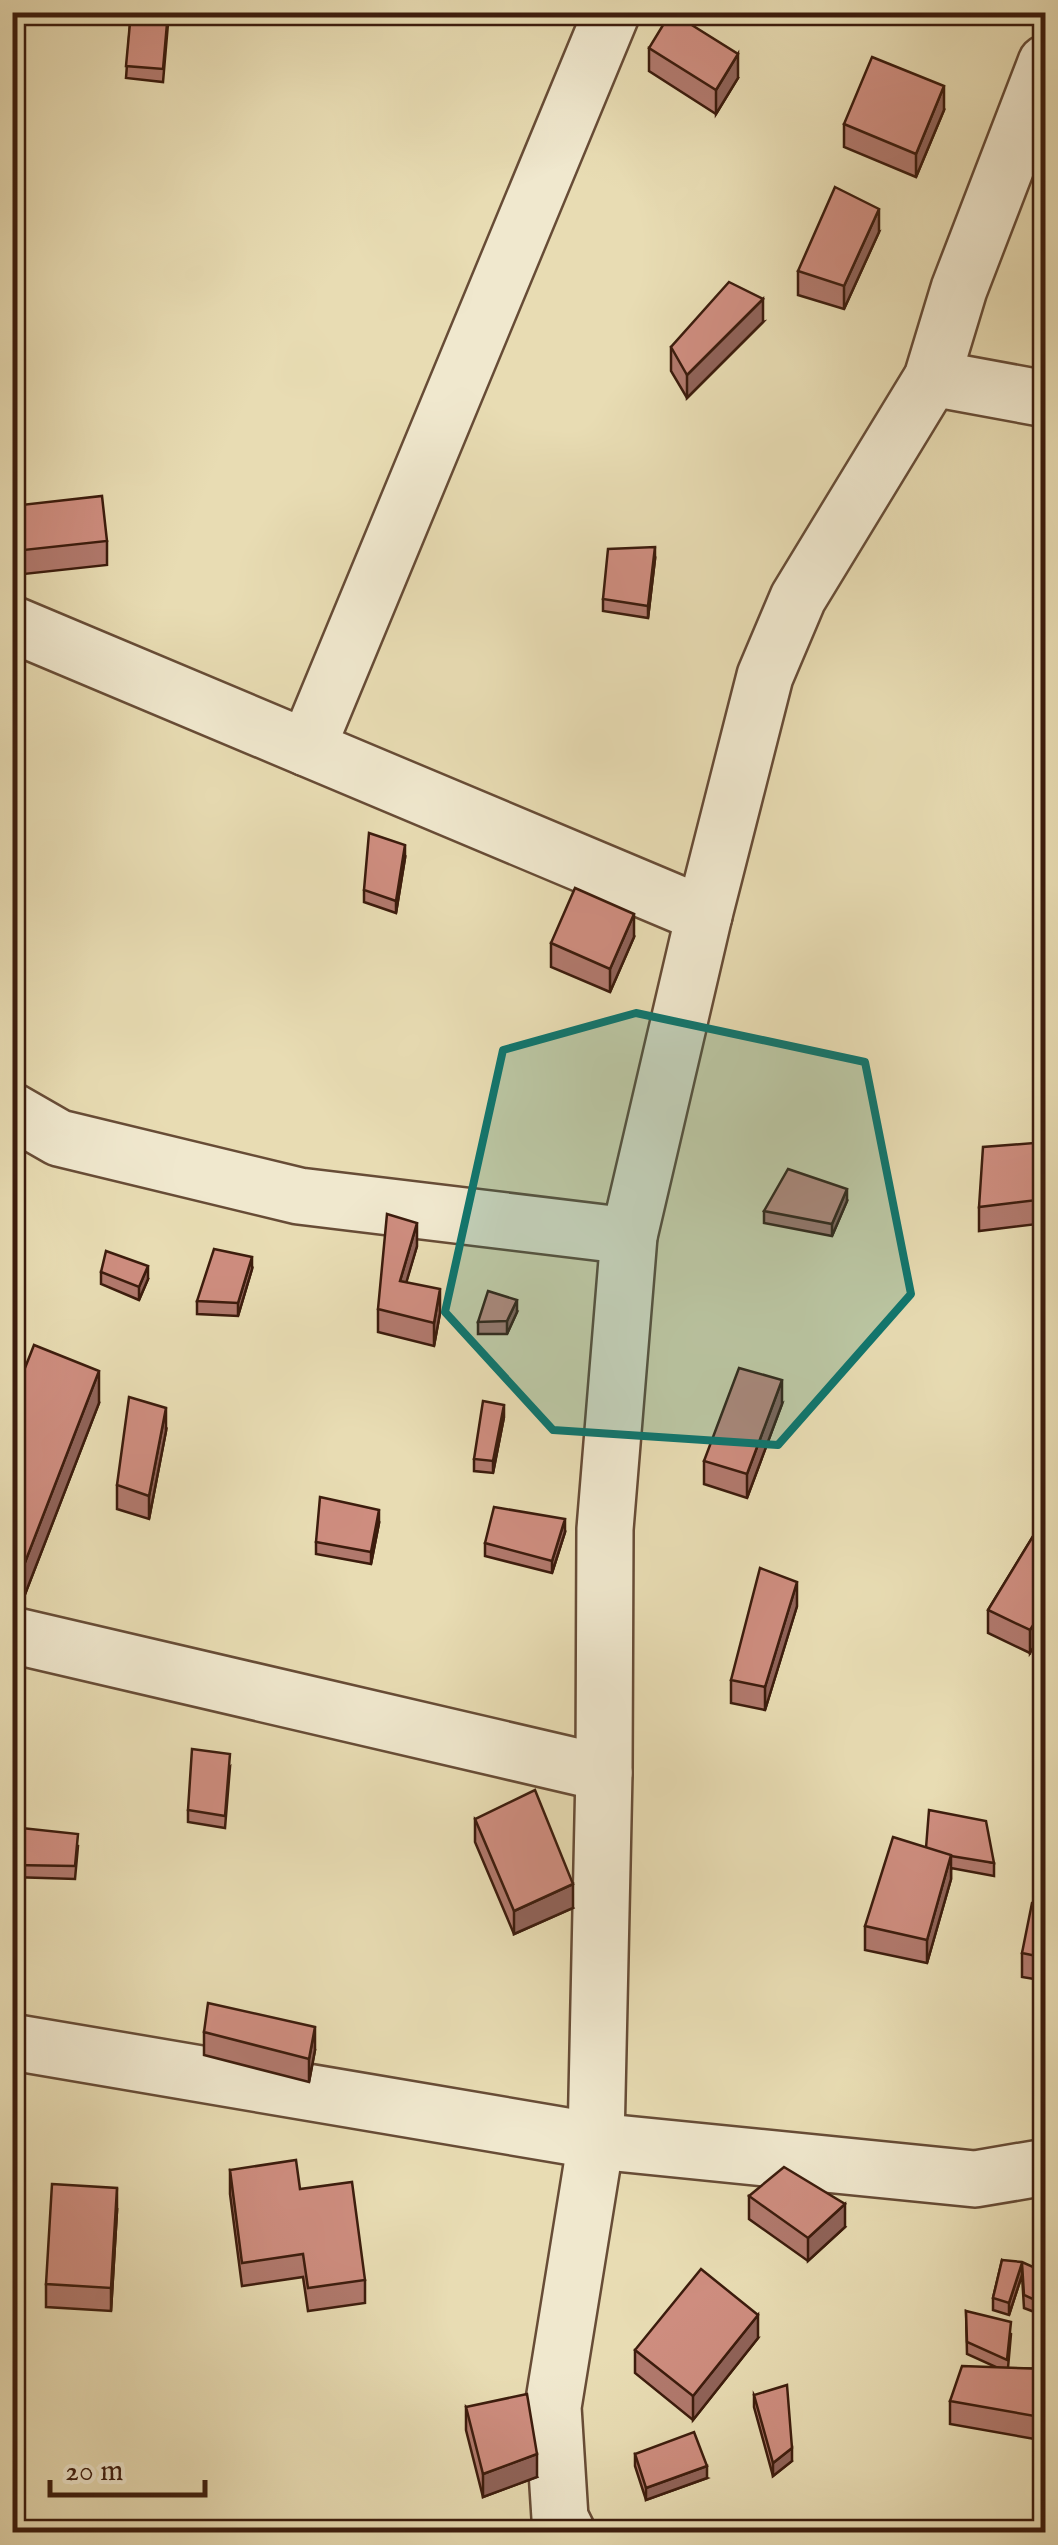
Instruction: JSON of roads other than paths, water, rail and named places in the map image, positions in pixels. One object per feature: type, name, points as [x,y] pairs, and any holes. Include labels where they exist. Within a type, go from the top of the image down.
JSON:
[{"type":"street","points":[[307,748],[612,12]]},
{"type":"street","points":[[568,2532],[560,2518],[553,2406],[596,2141],[606,1529],[629,1236],[765,676],[798,598],[932,378],[959,289],[1046,63]]},
{"type":"street","points":[[932,378],[1046,399]]},
{"type":"street","points":[[12,624],[704,915]]},
{"type":"street","points":[[12,1111],[59,1138],[299,1196],[629,1236]]},
{"type":"street","points":[[12,1635],[604,1774]]},
{"type":"street","points":[[12,2042],[596,2141],[975,2179],[1046,2167]]}]
